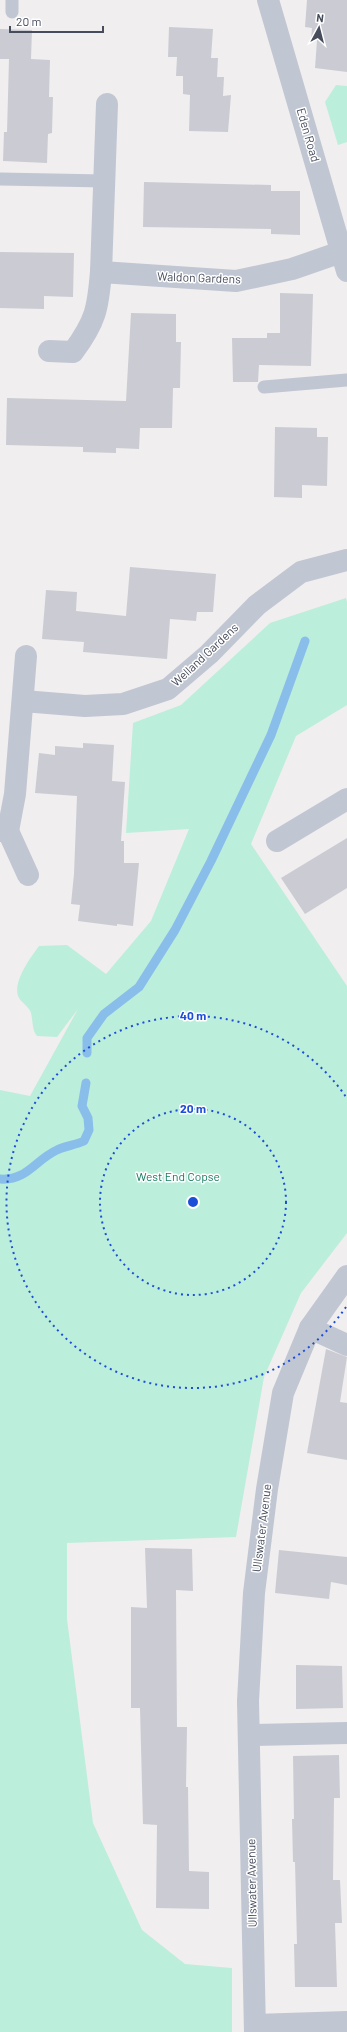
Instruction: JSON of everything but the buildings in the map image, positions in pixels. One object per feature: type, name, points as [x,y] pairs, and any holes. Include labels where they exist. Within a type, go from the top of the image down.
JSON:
[{"type":"street","name":"Eden Road","points":[[268,0],[341,229],[344,261]]},
{"type":"street","points":[[49,351],[73,352],[88,332],[98,304],[101,272],[107,104]]},
{"type":"street","name":"Waldon Gardens","points":[[101,272],[236,281],[344,261]]},
{"type":"street","name":"Welland Gardens","points":[[23,701],[85,706],[123,704],[168,689],[209,654],[257,605],[301,572],[347,560]]},
{"type":"street","points":[[26,656],[15,794],[4,831],[28,875]]},
{"type":"street","points":[[277,840],[347,799]]},
{"type":"street","name":"Ullswater Avenue","points":[[255,2028],[248,1701],[254,1593],[268,1481],[283,1393],[310,1328],[347,1276]]},
{"type":"street","points":[[310,1328],[347,1345]]},
{"type":"street","points":[[249,1735],[347,1733]]},
{"type":"street","points":[[255,2028],[347,2022]]},
{"type":"lane","points":[[0,179],[104,181]]},
{"type":"lane","points":[[264,387],[347,380]]},
{"type":"green space","points":[[336,85],[347,86],[347,142],[338,145],[325,102]]},
{"type":"green space","name":"West End Copse","points":[[346,598],[347,705],[296,736],[251,844],[347,986],[347,1233],[301,1293],[264,1377],[236,1537],[67,1543],[67,1619],[93,1823],[142,1930],[185,1964],[232,1968],[232,2032],[0,2032],[0,1090],[30,1096],[78,1009],[57,1037],[37,1036],[33,1028],[30,1011],[18,996],[18,983],[20,976],[39,946],[67,945],[106,974],[151,921],[189,829],[126,833],[133,723],[181,705],[270,623]]},
{"type":"waterway","points":[[87,1053],[87,1038],[104,1014],[139,987],[175,930],[211,861],[271,735],[305,641]]},
{"type":"waterway","points":[[0,1179],[17,1177],[49,1154],[63,1147],[84,1141],[89,1130],[88,1118],[82,1106],[86,1083]]}]
